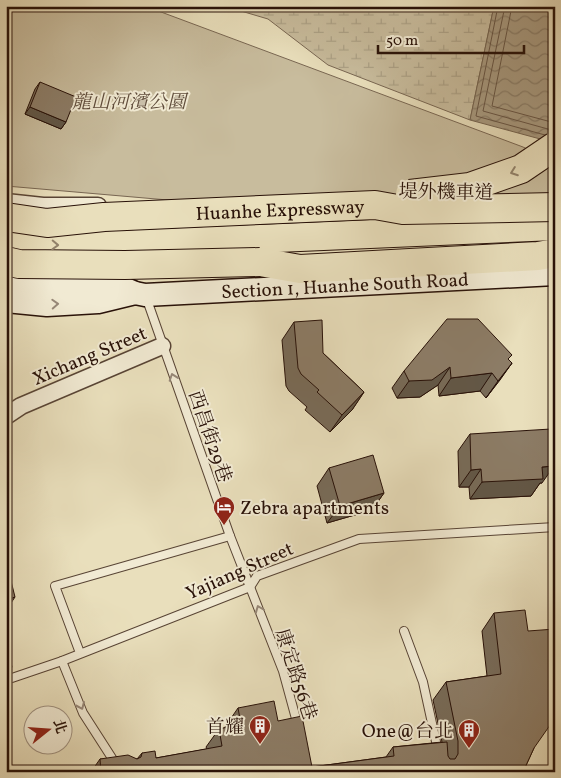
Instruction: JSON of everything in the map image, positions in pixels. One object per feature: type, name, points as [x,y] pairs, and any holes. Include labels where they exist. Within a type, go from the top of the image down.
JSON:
[{"type":"highway","points":[[375,205],[404,194],[470,187],[521,169],[555,146]]},
{"type":"highway","points":[[6,200],[104,218]]},
{"type":"highway","name":"Huanhe Expressway","points":[[6,216],[47,224],[104,218],[375,205],[403,210],[555,208]]},
{"type":"highway","points":[[6,261],[19,264],[125,265],[260,262],[300,268],[538,256],[551,239]]},
{"type":"highway","name":"Huanhe Expressway","points":[[6,241],[24,244],[89,246],[551,239]]},
{"type":"street","name":"堤外機車道","points":[[6,200],[43,206],[118,206],[408,196],[555,195]]},
{"type":"street","name":"堤外機車道","points":[[6,216],[38,220],[126,219],[410,209],[490,212],[555,208]]},
{"type":"street","name":"Section 1, Huanhe South Road","points":[[6,301],[47,304],[98,302],[140,294],[555,274]]},
{"type":"street","name":"Section 1, Huanhe South Road","points":[[6,283],[26,286],[84,285],[110,282],[140,294]]},
{"type":"street","name":"Xichang Street","points":[[6,416],[21,406],[162,346]]},
{"type":"lane","points":[[551,239],[555,234]]},
{"type":"lane","points":[[84,285],[91,266],[101,260],[178,255]]},
{"type":"lane","name":"西昌街29巷","points":[[140,294],[162,346],[250,587]]},
{"type":"lane","name":"Yajiang Street","points":[[6,680],[62,661],[250,587],[257,576],[359,539],[555,526]]},
{"type":"lane","points":[[80,653],[55,586],[230,536]]},
{"type":"lane","name":"康定路56巷","points":[[250,587],[283,671],[300,735]]},
{"type":"lane","points":[[404,631],[423,682],[440,760],[440,772]]},
{"type":"lane","points":[[62,661],[84,713],[119,769],[124,772]]},
{"type":"green space","name":"龍山河濱公園","points":[[6,6],[145,6],[523,147],[555,162],[555,220],[341,215],[6,186]]},
{"type":"green space","points":[[224,6],[494,6],[470,120],[328,65],[268,19]]},
{"type":"water","points":[[494,6],[555,6],[555,143],[470,120]]},
{"type":"building","points":[[40,82],[76,97],[66,122],[30,107]]},
{"type":"building","points":[[447,319],[478,319],[512,355],[508,359],[512,363],[498,381],[492,373],[451,378],[450,367],[432,380],[409,381],[404,371]]},
{"type":"building","points":[[322,320],[323,353],[364,392],[342,415],[317,392],[319,390],[301,374],[298,368],[294,322]]},
{"type":"building","points":[[551,429],[554,466],[542,467],[543,479],[482,482],[481,469],[471,470],[470,434]]},
{"type":"building","points":[[373,455],[384,493],[340,506],[329,468]]},
{"type":"building","points":[[6,569],[8,569],[15,597],[6,600]]},
{"type":"building","points":[[525,610],[528,631],[555,629],[555,718],[534,748],[523,772],[101,772],[100,759],[128,755],[137,759],[141,757],[142,753],[155,751],[156,758],[222,746],[219,729],[241,724],[238,708],[274,701],[278,721],[302,716],[312,767],[394,756],[393,747],[447,742],[448,756],[450,759],[455,759],[458,754],[458,741],[446,682],[501,674],[494,613]]},
{"type":"building","points":[[6,643],[12,667],[6,669]]},
{"type":"place","name":"Zebra apartments","points":[[224,526]]},
{"type":"place","name":"首耀","points":[[260,745]]},
{"type":"place","name":"One@台北","points":[[469,749]]}]
